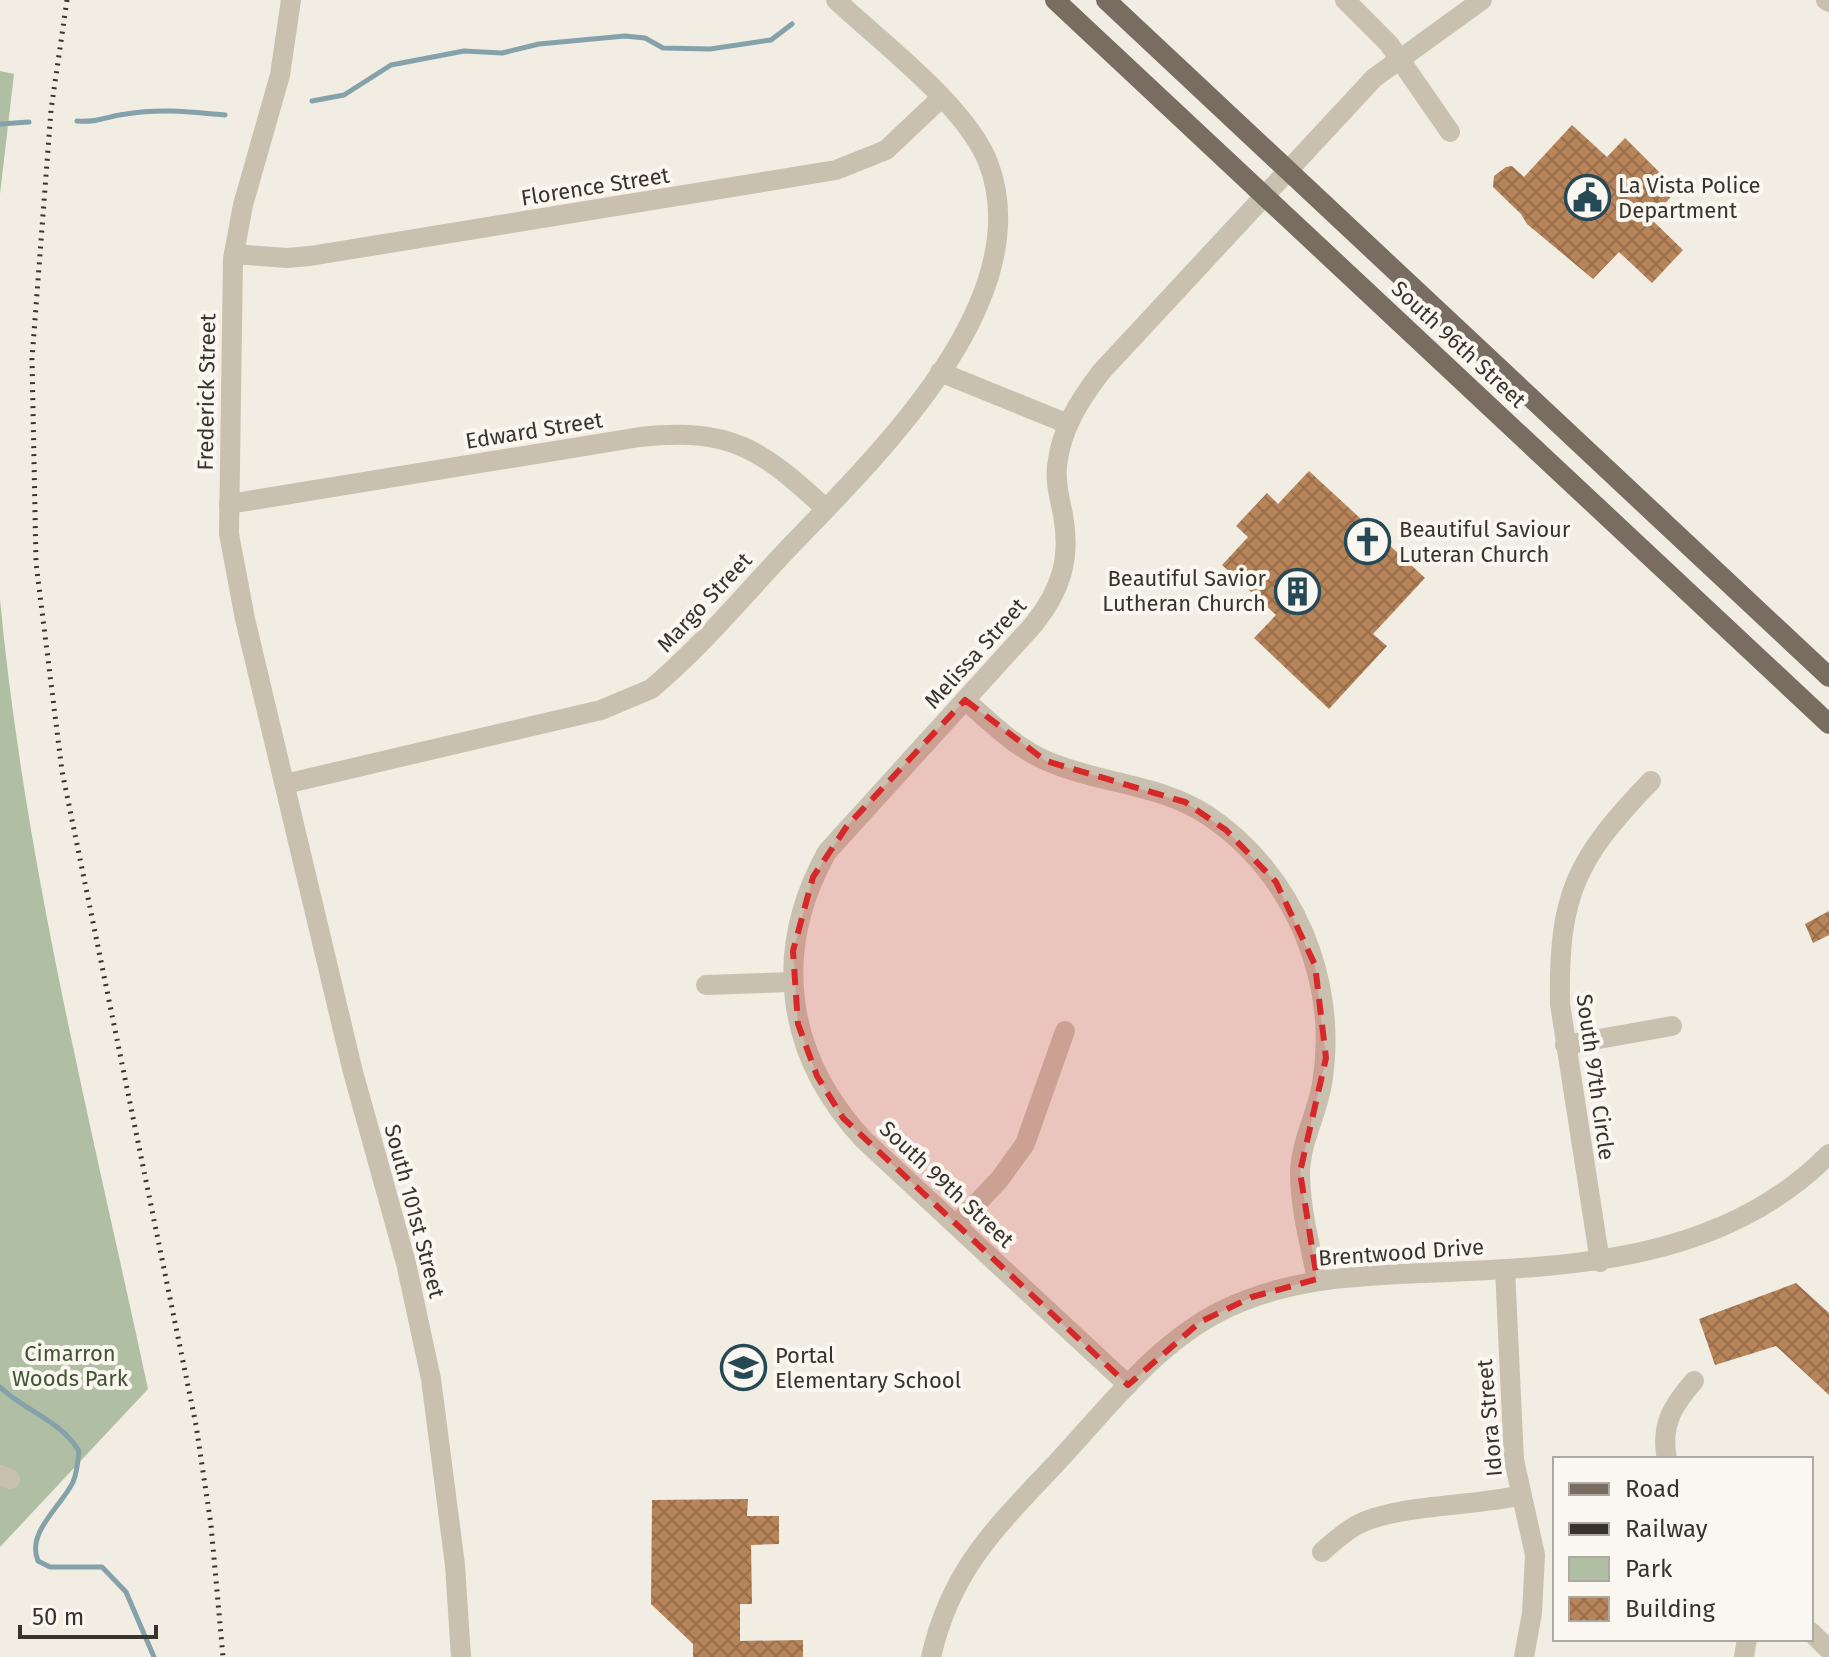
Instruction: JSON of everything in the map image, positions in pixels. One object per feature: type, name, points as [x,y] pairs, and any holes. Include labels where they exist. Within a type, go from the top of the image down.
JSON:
[{"type":"main road","name":"South 96th Street","points":[[1055,0],[1829,724]]},
{"type":"main road","name":"South 96th Street","points":[[1106,0],[1829,677]]},
{"type":"street","name":"Frederick Street","points":[[285,784],[235,575],[229,504],[234,254],[243,205],[280,75],[291,0]]},
{"type":"street","name":"Margo Street","points":[[285,784],[601,710],[636,698],[670,674],[912,416],[940,372],[989,281],[998,238],[997,198],[988,163],[967,124],[836,0]]},
{"type":"street","points":[[1345,0],[1400,58],[1450,132]]},
{"type":"street","name":"Melissa Street","points":[[792,982],[797,925],[809,887],[827,852],[1034,624],[1060,585],[1066,536],[1057,469],[1068,424],[1101,372],[1267,197],[1374,78],[1482,0]]},
{"type":"street","name":"Florence Street","points":[[234,254],[287,258],[310,256],[836,170],[886,150],[941,98]]},
{"type":"street","points":[[940,372],[1068,424]]},
{"type":"street","name":"Edward Street","points":[[229,504],[640,437],[688,434],[712,436],[751,449],[786,472],[826,509]]},
{"type":"street","points":[[965,700],[1023,748],[1046,761],[1163,793],[1207,815],[1245,847],[1288,899],[1315,965],[1324,1009],[1326,1058],[1322,1087],[1300,1172],[1317,1279]]},
{"type":"street","name":"South 97th Circle","points":[[1600,1262],[1565,1045],[1559,973],[1573,885],[1598,840],[1651,781]]},
{"type":"street","name":"South 101st Street","points":[[285,784],[353,1072],[406,1263],[431,1379],[455,1565],[461,1657]]},
{"type":"street","points":[[706,985],[792,982]]},
{"type":"street","name":"South 99th Street","points":[[792,982],[806,1050],[828,1097],[864,1140],[1128,1385]]},
{"type":"street","points":[[1565,1045],[1672,1026]]},
{"type":"street","points":[[956,1225],[999,1180],[1025,1144],[1065,1031]]},
{"type":"street","name":"Brentwood Drive","points":[[931,1657],[944,1608],[971,1559],[1128,1385],[1155,1358],[1200,1322],[1252,1297],[1317,1279],[1600,1262],[1663,1249],[1722,1226],[1780,1197],[1829,1154]]},
{"type":"street","name":"Idora Street","points":[[1505,1269],[1510,1416],[1521,1495],[1535,1555],[1532,1613],[1524,1657]]},
{"type":"street","points":[[1667,1457],[1665,1447],[1671,1408],[1694,1381]]},
{"type":"street","points":[[1322,1552],[1358,1525],[1389,1515],[1521,1495]]},
{"type":"street","points":[[1813,1634],[1829,1650]]},
{"type":"highlighted area","points":[[965,700],[1046,761],[1185,802],[1226,830],[1276,882],[1315,965],[1326,1058],[1300,1172],[1317,1279],[1252,1297],[1200,1322],[1128,1385],[843,1118],[817,1076],[798,1024],[793,951],[813,877],[847,826]]},
{"type":"green space","points":[[0,71],[14,74],[0,194]]},
{"type":"green space","name":"Cimarron Woods Park","points":[[0,599],[11,699],[43,897],[148,1389],[0,1547]]},
{"type":"building","name":"La Vista Police Department","points":[[1572,125],[1607,157],[1625,138],[1677,190],[1651,219],[1683,250],[1652,283],[1619,252],[1593,279],[1527,224],[1493,187],[1494,176],[1506,167],[1512,166],[1524,177]]},
{"type":"building","name":"Beautiful Savior Lutheran Church","points":[[1309,471],[1425,578],[1373,634],[1387,646],[1329,709],[1254,638],[1276,615],[1222,565],[1248,537],[1236,526],[1267,493],[1278,504]]},
{"type":"building","points":[[1829,911],[1829,935],[1813,943],[1805,924]]},
{"type":"building","points":[[1796,1283],[1829,1313],[1829,1395],[1776,1346],[1715,1365],[1699,1319]]},
{"type":"building","points":[[748,1499],[747,1516],[779,1516],[779,1544],[751,1545],[752,1604],[740,1604],[740,1641],[803,1640],[803,1657],[693,1657],[693,1644],[651,1604],[652,1500]]},
{"type":"waterway","points":[[312,101],[344,95],[391,65],[464,51],[502,53],[539,44],[625,36],[645,38],[663,48],[710,49],[771,40],[792,24]]},
{"type":"waterway","points":[[77,121],[151,111],[225,115]]},
{"type":"waterway","points":[[0,124],[29,122]]},
{"type":"waterway","points":[[0,1387],[62,1431],[79,1451],[73,1482],[46,1520],[37,1540],[38,1561],[50,1567],[102,1567],[126,1592],[154,1657]]},
{"type":"railway","points":[[67,0],[51,110],[32,359],[36,563],[62,771],[196,1425],[211,1525],[223,1657]]},
{"type":"place","name":"La Vista Police Department","points":[[1587,198]]},
{"type":"place","name":"Beautiful Saviour Luteran Church","points":[[1368,542]]},
{"type":"place","name":"Beautiful Savior Lutheran Church","points":[[1297,591]]},
{"type":"place","name":"Portal Elementary School","points":[[744,1368]]}]
